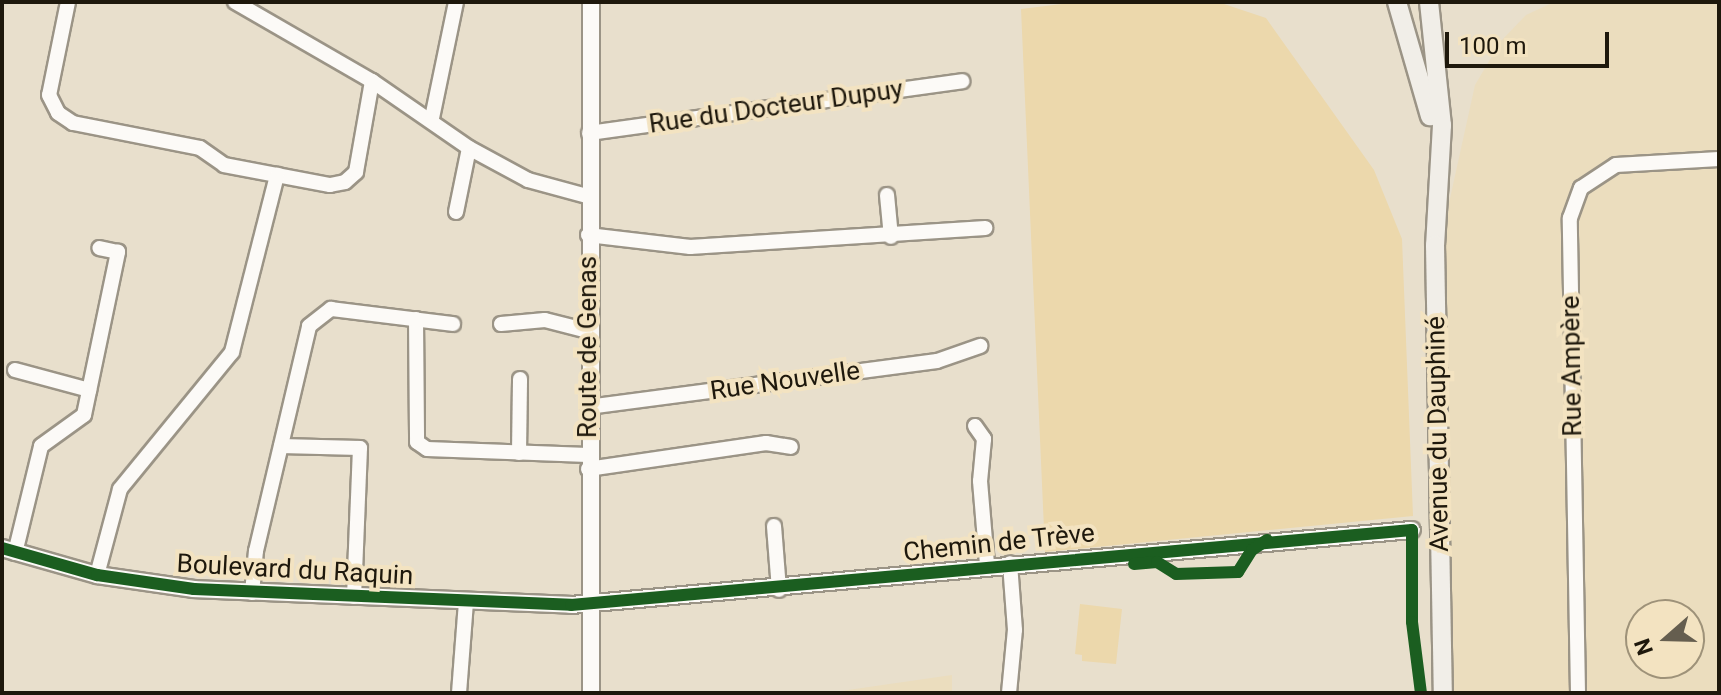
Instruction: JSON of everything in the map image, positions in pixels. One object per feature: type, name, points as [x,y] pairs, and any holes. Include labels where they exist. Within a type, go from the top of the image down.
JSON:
[{"type":"main road","name":"Avenue du Dauphiné","points":[[1397,2],[1434,127],[1439,174]]},
{"type":"main road","name":"Avenue du Dauphiné","points":[[1429,2],[1442,125],[1435,245],[1443,693]]},
{"type":"street","points":[[68,2],[49,95],[58,113],[73,123],[200,148],[224,165],[330,185],[356,172],[372,81]]},
{"type":"street","points":[[432,118],[456,2]]},
{"type":"street","name":"Route de Genas","points":[[591,2],[587,196],[591,693]]},
{"type":"street","points":[[244,4],[432,118],[469,148],[528,180],[587,196]]},
{"type":"street","name":"Rue du Docteur Dupuy","points":[[589,133],[962,81]]},
{"type":"street","points":[[456,212],[469,148]]},
{"type":"street","name":"Rue Ampère","points":[[1578,693],[1570,218],[1581,188],[1594,175],[1616,165],[1719,159]]},
{"type":"street","points":[[97,575],[120,489],[232,352],[277,175]]},
{"type":"street","points":[[887,195],[891,237]]},
{"type":"street","points":[[588,235],[690,247],[891,237],[985,228]]},
{"type":"street","points":[[8,550],[41,446],[84,415],[118,252],[99,248]]},
{"type":"street","points":[[252,593],[256,551],[309,326],[318,315],[344,309],[453,324]]},
{"type":"street","points":[[416,319],[417,442],[427,449],[519,453],[588,462],[766,443],[791,447]]},
{"type":"street","points":[[501,324],[545,320],[588,331]]},
{"type":"street","name":"Rue Nouvelle","points":[[588,407],[937,361],[980,346]]},
{"type":"street","points":[[15,370],[89,390]]},
{"type":"street","points":[[519,453],[520,379]]},
{"type":"street","points":[[975,426],[984,439],[980,481],[987,565]]},
{"type":"street","points":[[281,446],[360,448],[354,597]]},
{"type":"street","points":[[774,526],[779,590]]},
{"type":"street","name":"Chemin de Trève","points":[[590,604],[779,590],[987,565],[1412,530]]},
{"type":"street","name":"Boulevard du Raquin","points":[[8,550],[97,575],[252,593],[590,604]]},
{"type":"street","points":[[1009,693],[1015,630],[1010,563]]},
{"type":"street","points":[[459,693],[466,601]]},
{"type":"shaded area","points":[[1078,2],[1218,2],[1266,18],[1374,170],[1402,239],[1413,516],[1045,552],[1021,9]]},
{"type":"shaded area","points":[[1554,2],[1719,2],[1719,693],[1453,693],[1442,281],[1449,203],[1475,85],[1501,41],[1526,15]]},
{"type":"shaded area","points":[[1080,604],[1122,609],[1116,664],[1082,661],[1082,655],[1075,654]]},
{"type":"shaded area","points":[[952,675],[952,693],[827,693]]},
{"type":"cycle path","points":[[2,548],[97,575],[194,589],[571,605],[1412,530],[1412,622],[1421,693]]},
{"type":"cycle path","points":[[1134,564],[1157,562],[1176,574],[1238,572],[1252,550],[1267,540]]}]
